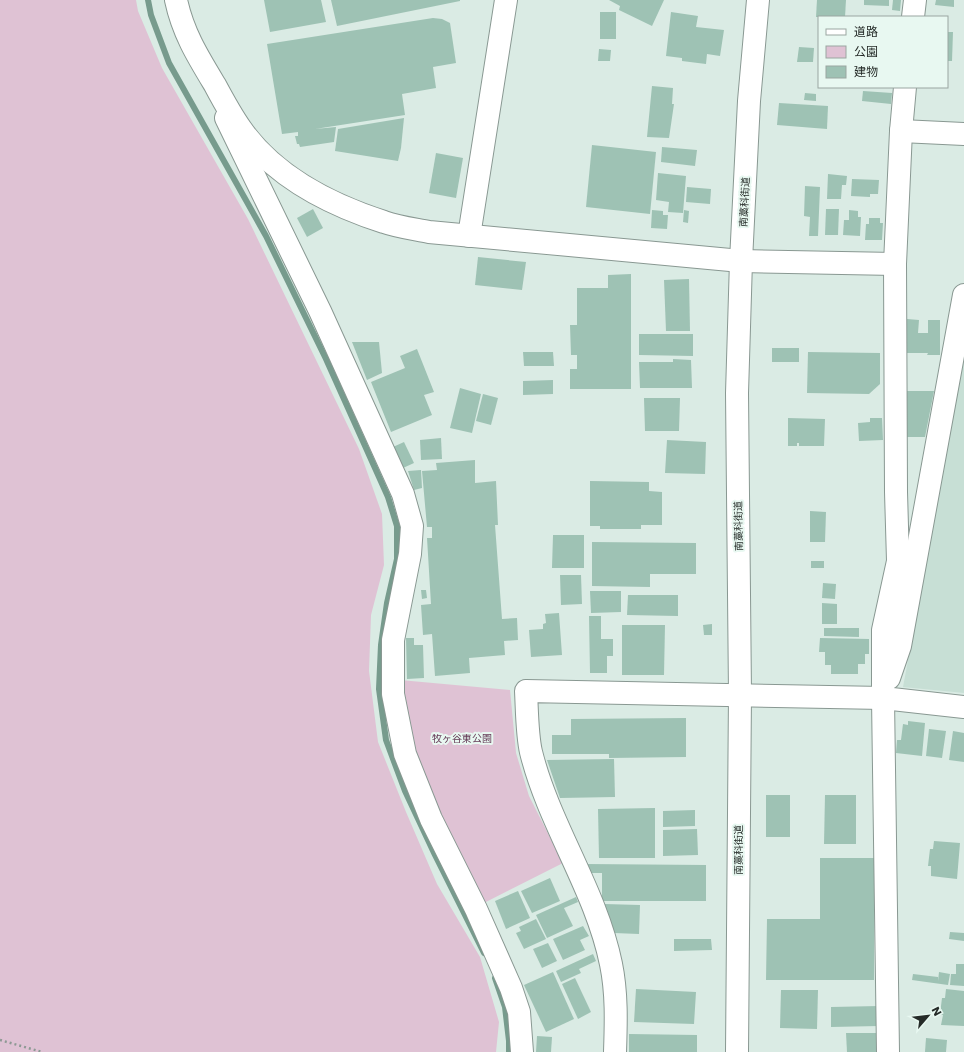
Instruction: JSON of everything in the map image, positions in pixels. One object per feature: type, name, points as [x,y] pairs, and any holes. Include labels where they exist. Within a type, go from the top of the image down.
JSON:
[{"type":"street","points":[[176,0],[179,14],[192,47],[320,311],[403,494],[412,526],[410,554],[393,640],[393,694],[405,754],[431,819],[476,909],[511,988],[519,1012],[522,1052]]},
{"type":"street","points":[[469,236],[506,0]]},
{"type":"street","name":"南藁科街道","points":[[737,1052],[740,694],[737,393],[741,261],[749,101],[758,0]]},
{"type":"street","points":[[913,16],[915,0]]},
{"type":"street","points":[[192,47],[242,130],[260,151],[276,166],[298,182],[323,196],[349,209],[385,223],[428,232],[741,261],[895,264]]},
{"type":"street","points":[[888,1052],[883,630],[898,562],[896,492],[895,264],[901,131],[905,88]]},
{"type":"street","points":[[901,131],[964,134]]},
{"type":"street","points":[[883,698],[900,646],[964,295]]},
{"type":"street","points":[[615,1052],[616,991],[605,939],[588,894],[544,793],[531,750],[526,691],[883,698],[964,707]]},
{"type":"path","points":[[0,1040],[42,1052]]},
{"type":"shaded area","points":[[964,359],[964,693],[903,687]]},
{"type":"green space","points":[[0,0],[136,0],[138,11],[162,68],[248,219],[359,449],[382,514],[384,565],[371,615],[369,671],[378,742],[437,884],[480,957],[499,1022],[496,1052],[0,1052]]},
{"type":"green space","name":"牧ヶ谷東公園","points":[[400,680],[510,690],[516,753],[529,796],[563,863],[480,905],[412,754]]},
{"type":"building","points":[[264,0],[321,0],[326,22],[270,32]]},
{"type":"building","points":[[331,0],[460,0],[460,1],[337,26]]},
{"type":"building","points":[[609,0],[664,0],[652,26],[619,10],[620,6]]},
{"type":"building","points":[[817,0],[846,0],[845,16],[816,17]]},
{"type":"building","points":[[864,0],[889,0],[889,6],[864,5]]},
{"type":"building","points":[[893,0],[901,0],[900,11],[892,10]]},
{"type":"building","points":[[936,0],[954,0],[954,7],[935,5]]},
{"type":"building","points":[[600,12],[616,12],[616,39],[600,39]]},
{"type":"building","points":[[671,12],[698,16],[696,27],[724,30],[720,56],[707,54],[706,64],[682,61],[682,58],[666,56]]},
{"type":"building","points":[[433,18],[442,19],[450,23],[456,63],[433,67],[436,88],[402,94],[405,115],[315,129],[336,127],[334,142],[300,147],[299,144],[297,144],[295,136],[298,136],[298,132],[282,134],[267,44]]},
{"type":"building","points":[[948,32],[953,32],[952,61],[948,61]]},
{"type":"building","points":[[799,47],[814,48],[813,62],[797,62]]},
{"type":"building","points":[[599,49],[611,50],[610,61],[598,61]]},
{"type":"building","points":[[652,86],[673,88],[672,104],[674,104],[669,138],[647,137]]},
{"type":"building","points":[[863,91],[892,93],[891,104],[862,101]]},
{"type":"building","points":[[805,93],[816,94],[816,101],[804,100]]},
{"type":"building","points":[[779,103],[828,106],[827,129],[777,125]]},
{"type":"building","points":[[404,118],[398,161],[335,151],[338,129]]},
{"type":"building","points":[[592,145],[656,152],[650,214],[586,207]]},
{"type":"building","points":[[662,147],[697,150],[695,166],[661,162]]},
{"type":"building","points":[[436,153],[463,158],[456,198],[429,193]]},
{"type":"building","points":[[658,173],[686,176],[683,213],[668,212],[669,202],[656,200]]},
{"type":"building","points":[[828,174],[847,176],[846,185],[842,185],[841,199],[827,199]]},
{"type":"building","points":[[852,179],[879,180],[878,194],[870,194],[870,197],[851,196]]},
{"type":"building","points":[[805,186],[820,187],[818,236],[809,236],[810,217],[804,216]]},
{"type":"building","points":[[687,187],[711,189],[710,204],[686,202]]},
{"type":"building","points":[[313,209],[323,228],[307,237],[297,218]]},
{"type":"building","points":[[826,209],[839,209],[838,235],[825,235]]},
{"type":"building","points":[[652,210],[663,211],[663,215],[668,215],[667,229],[651,228]]},
{"type":"building","points":[[684,210],[689,211],[688,223],[683,222]]},
{"type":"building","points":[[849,210],[858,211],[858,217],[861,217],[860,236],[843,235],[844,220],[849,220]]},
{"type":"building","points":[[869,218],[880,218],[880,223],[883,223],[882,240],[865,240],[866,224],[869,224]]},
{"type":"building","points":[[478,257],[526,262],[522,290],[475,285]]},
{"type":"building","points":[[631,274],[631,389],[570,389],[570,369],[577,369],[577,355],[571,355],[570,325],[577,325],[577,288],[608,288],[608,275]]},
{"type":"building","points":[[689,279],[690,331],[666,331],[664,280]]},
{"type":"building","points":[[907,319],[919,320],[918,333],[928,333],[928,320],[940,320],[940,355],[927,355],[928,353],[907,353]]},
{"type":"building","points":[[639,334],[693,334],[693,356],[639,355]]},
{"type":"building","points":[[352,342],[379,342],[382,373],[367,380]]},
{"type":"building","points":[[772,348],[799,348],[799,362],[772,362]]},
{"type":"building","points":[[417,349],[434,392],[424,395],[432,415],[391,432],[371,382],[405,368],[400,356]]},
{"type":"building","points":[[523,352],[553,352],[554,366],[524,366]]},
{"type":"building","points":[[808,352],[880,353],[880,384],[869,394],[807,393]]},
{"type":"building","points":[[673,359],[691,360],[692,388],[640,388],[639,362],[673,362]]},
{"type":"building","points":[[553,380],[553,394],[523,395],[523,381]]},
{"type":"building","points":[[460,388],[481,394],[472,433],[450,428]]},
{"type":"building","points":[[907,391],[934,391],[925,437],[906,437]]},
{"type":"building","points":[[483,394],[498,398],[491,425],[476,421]]},
{"type":"building","points":[[644,398],[680,398],[679,431],[645,431]]},
{"type":"building","points":[[788,418],[825,419],[824,446],[799,446],[799,443],[797,443],[797,446],[788,446]]},
{"type":"building","points":[[870,418],[882,418],[883,440],[859,441],[858,423],[870,422]]},
{"type":"building","points":[[441,438],[442,459],[421,460],[420,440]]},
{"type":"building","points":[[667,440],[706,442],[705,474],[665,473]]},
{"type":"building","points":[[404,442],[414,463],[403,468],[393,447]]},
{"type":"building","points":[[475,460],[475,483],[496,481],[498,525],[495,525],[502,619],[517,618],[518,640],[504,641],[505,655],[469,658],[470,673],[435,676],[432,634],[423,635],[421,605],[431,604],[427,538],[432,538],[432,527],[427,527],[422,471],[437,470],[436,463]]},
{"type":"building","points":[[421,470],[422,488],[414,490],[408,471]]},
{"type":"building","points":[[590,481],[649,482],[649,491],[662,492],[662,525],[641,525],[641,529],[600,529],[600,526],[590,526]]},
{"type":"building","points":[[810,511],[826,512],[825,542],[810,542]]},
{"type":"building","points":[[553,535],[584,535],[584,568],[552,568]]},
{"type":"building","points":[[592,542],[696,543],[696,574],[650,574],[650,587],[592,586]]},
{"type":"building","points":[[811,561],[824,561],[824,568],[811,568]]},
{"type":"building","points":[[560,575],[581,575],[582,604],[561,605]]},
{"type":"building","points":[[823,583],[836,584],[835,599],[822,598]]},
{"type":"building","points":[[421,590],[426,590],[427,598],[422,599]]},
{"type":"building","points":[[590,591],[621,591],[621,612],[591,613]]},
{"type":"building","points":[[628,595],[678,595],[678,616],[627,615]]},
{"type":"building","points":[[822,603],[837,604],[837,624],[822,624]]},
{"type":"building","points":[[559,613],[562,655],[531,657],[529,630],[543,629],[543,624],[546,623],[545,614]]},
{"type":"building","points":[[589,616],[601,616],[601,639],[613,639],[613,656],[607,656],[607,673],[590,673]]},
{"type":"building","points":[[712,624],[712,635],[704,635],[703,625]]},
{"type":"building","points":[[622,625],[665,625],[664,675],[622,675]]},
{"type":"building","points":[[824,628],[859,628],[859,637],[824,636]]},
{"type":"building","points":[[406,638],[414,638],[414,645],[423,645],[424,678],[407,679]]},
{"type":"building","points":[[820,638],[869,639],[869,654],[865,654],[865,664],[858,664],[858,674],[831,674],[831,665],[825,665],[825,652],[819,652]]},
{"type":"building","points":[[686,718],[686,757],[609,758],[609,754],[552,754],[552,735],[571,735],[571,719]]},
{"type":"building","points":[[908,721],[925,723],[922,756],[896,753],[897,740],[901,740],[903,724],[908,725]]},
{"type":"building","points":[[929,729],[946,731],[942,758],[926,756]]},
{"type":"building","points":[[953,731],[964,733],[964,762],[949,760]]},
{"type":"building","points":[[614,759],[615,797],[560,798],[547,760]]},
{"type":"building","points":[[766,795],[790,795],[790,837],[766,837]]},
{"type":"building","points":[[825,795],[856,795],[856,844],[824,844]]},
{"type":"building","points":[[655,808],[655,858],[599,858],[598,809]]},
{"type":"building","points":[[695,810],[695,826],[663,827],[663,811]]},
{"type":"building","points":[[697,829],[698,855],[663,856],[663,830]]},
{"type":"building","points":[[934,841],[960,843],[957,879],[931,876],[931,866],[928,866],[930,849],[933,849]]},
{"type":"building","points":[[820,858],[874,858],[874,980],[766,980],[767,919],[820,919]]},
{"type":"building","points":[[585,864],[706,865],[706,901],[602,901],[602,873],[589,873]]},
{"type":"building","points":[[550,878],[560,901],[532,913],[521,891]]},
{"type":"building","points":[[518,891],[530,918],[506,929],[495,901]]},
{"type":"building","points":[[576,897],[578,902],[564,908],[573,926],[547,938],[536,915]]},
{"type":"building","points":[[604,904],[640,905],[639,934],[614,933]]},
{"type":"building","points":[[536,919],[546,939],[524,949],[516,933],[521,931],[519,927]]},
{"type":"building","points":[[583,926],[589,936],[580,940],[585,950],[563,960],[553,939]]},
{"type":"building","points":[[950,932],[964,933],[964,941],[949,939]]},
{"type":"building","points":[[674,939],[711,939],[712,950],[674,951]]},
{"type":"building","points":[[548,943],[557,961],[542,968],[533,949]]},
{"type":"building","points":[[593,954],[596,961],[579,969],[581,973],[561,982],[556,971]]},
{"type":"building","points":[[956,964],[964,964],[964,986],[950,985],[951,974],[956,974]]},
{"type":"building","points":[[553,972],[574,1019],[546,1032],[524,985]]},
{"type":"building","points":[[939,972],[950,974],[948,985],[912,980],[913,974],[938,977],[938,981]]},
{"type":"building","points":[[575,978],[591,1012],[578,1019],[562,984]]},
{"type":"building","points":[[636,989],[696,992],[694,1024],[634,1022]]},
{"type":"building","points":[[946,989],[964,991],[964,1026],[941,1025],[943,1015],[940,1014],[942,998],[945,998]]},
{"type":"building","points":[[781,990],[818,990],[817,1029],[780,1028]]},
{"type":"building","points":[[879,1006],[879,1026],[831,1027],[831,1007]]},
{"type":"building","points":[[846,1033],[876,1033],[877,1052],[847,1052]]},
{"type":"building","points":[[629,1034],[697,1035],[697,1052],[629,1052]]},
{"type":"building","points":[[537,1036],[552,1037],[551,1052],[536,1052]]},
{"type":"building","points":[[926,1038],[947,1040],[946,1052],[925,1052]]},
{"type":"waterway","points":[[148,0],[151,15],[169,63],[266,236],[326,359],[388,497],[397,526],[397,559],[387,603],[381,645],[379,689],[386,740],[405,791],[484,953]]},
{"type":"waterway","points":[[495,978],[505,1007],[509,1052]]}]
